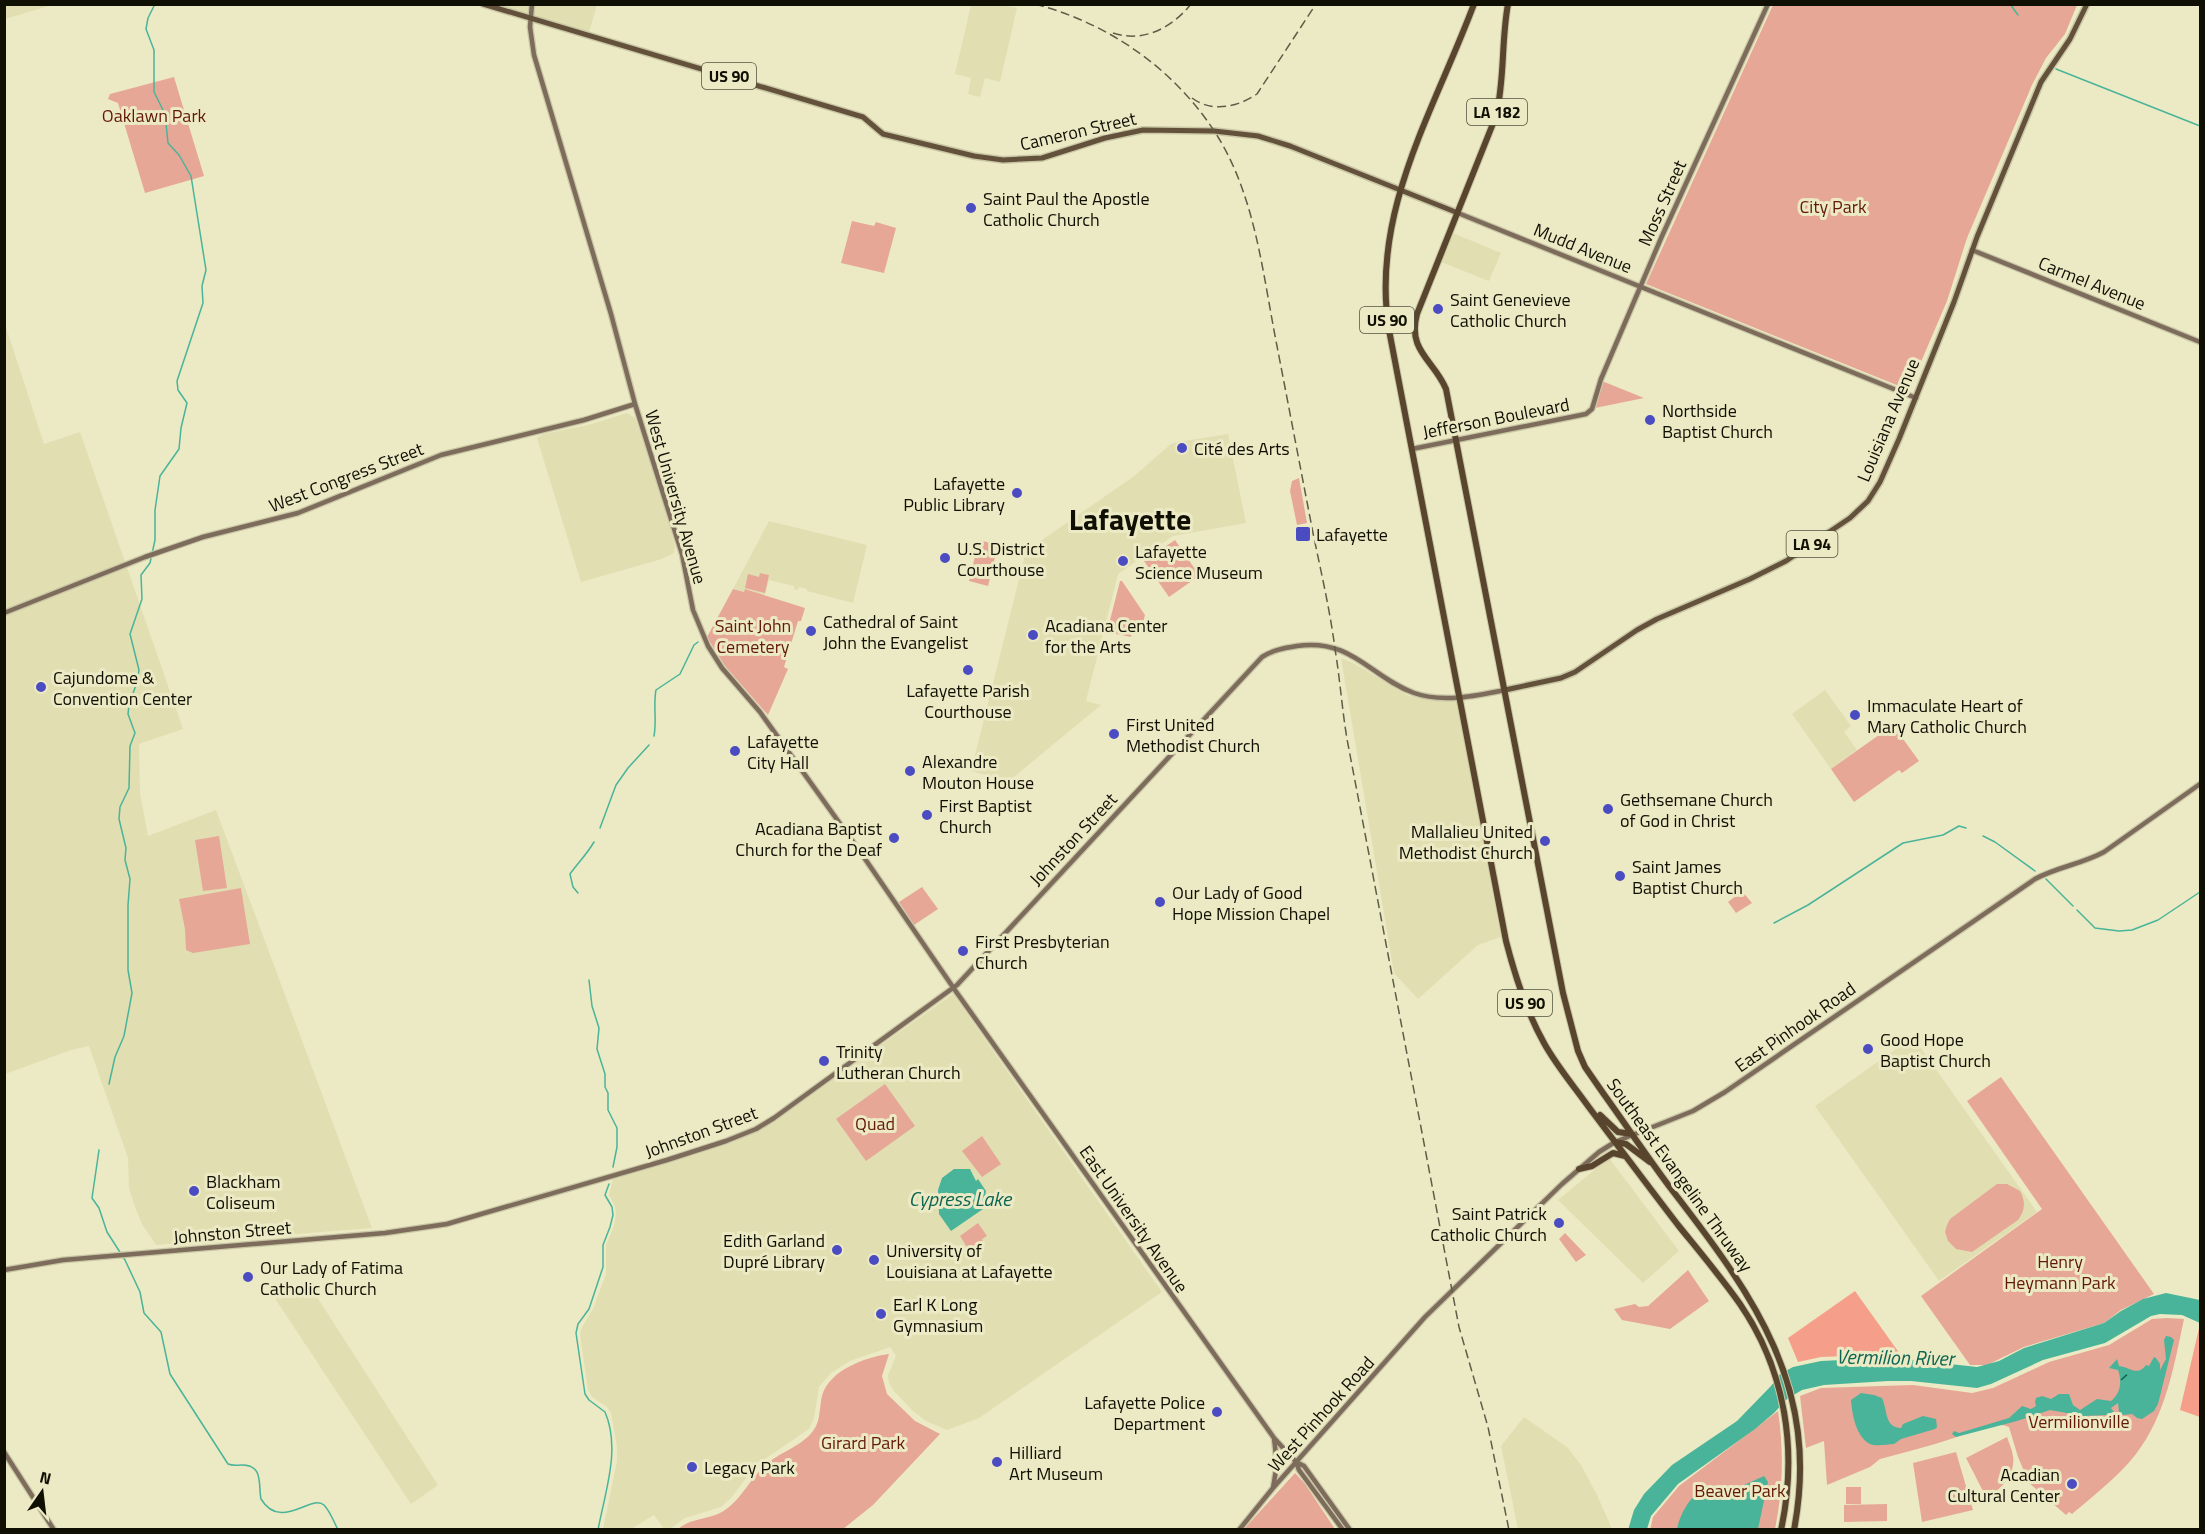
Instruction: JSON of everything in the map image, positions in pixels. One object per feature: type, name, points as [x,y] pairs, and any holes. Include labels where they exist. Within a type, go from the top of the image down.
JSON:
[{"type":"highway","points":[[1400,190],[1474,4]]},
{"type":"highway","name":"LA 182","points":[[1458,213],[1496,116],[1502,88],[1508,4]]},
{"type":"highway","name":"US 90","points":[[1400,190],[1387,244],[1385,292],[1389,330],[1510,956],[1527,1007],[1551,1055],[1625,1156],[1739,1303],[1766,1352],[1781,1394],[1790,1469],[1781,1530]]},
{"type":"highway","name":"US 90","points":[[1458,213],[1417,314],[1415,326],[1419,350],[1441,378],[1446,389],[1505,690]]},
{"type":"highway","name":"Southeast Evangeline Thruway","points":[[1505,690],[1563,993],[1578,1051],[1585,1067],[1746,1294],[1778,1353],[1792,1397],[1801,1466],[1800,1494],[1794,1530]]},
{"type":"highway","points":[[1592,1110],[1618,1131],[1632,1134]]},
{"type":"highway","points":[[1615,1142],[1626,1144],[1647,1161],[1653,1163]]},
{"type":"highway","points":[[1579,1169],[1592,1166],[1613,1153],[1625,1156]]},
{"type":"main road","name":"Cameron Street","points":[[483,4],[863,117],[884,134],[987,159],[1042,158],[1105,138],[1143,130],[1238,133]]},
{"type":"main road","name":"West University Avenue","points":[[532,4],[530,17],[534,55],[611,314],[635,404],[682,554],[693,610],[711,652],[730,679],[760,712],[861,853],[953,988]]},
{"type":"main road","name":"Moss Street","points":[[1586,414],[1592,409],[1601,379],[1640,287],[1768,4]]},
{"type":"main road","name":"Louisiana Avenue","points":[[1335,649],[1356,657],[1399,686],[1429,696],[1460,697],[1562,678],[1575,672],[1646,625],[1770,570],[1850,518],[1871,497],[1880,482],[1916,398],[1972,250],[2041,82],[2070,39],[2087,4]]},
{"type":"main road","name":"Mudd Avenue","points":[[1238,133],[1275,140],[1916,398]]},
{"type":"main road","name":"Carmel Avenue","points":[[1972,250],[2200,342]]},
{"type":"main road","name":"West Congress Street","points":[[4,613],[146,557],[222,532],[298,513],[441,455],[584,420],[635,404]]},
{"type":"main road","name":"Jefferson Boulevard","points":[[1412,449],[1586,414]]},
{"type":"main road","name":"Johnston Street","points":[[4,1270],[44,1263],[129,1254],[429,1228],[484,1215],[686,1154],[760,1126],[953,988],[1262,657],[1279,649],[1300,645],[1321,645],[1335,649]]},
{"type":"main road","name":"East Pinhook Road","points":[[1425,1317],[1472,1269],[1599,1152],[1632,1134],[1693,1110],[1725,1092],[2035,879],[2087,861],[2104,852],[2200,784]]},
{"type":"main road","name":"East University Avenue","points":[[953,988],[1274,1438],[1296,1462],[1304,1466],[1342,1525],[1350,1530]]},
{"type":"main road","name":"West Pinhook Road","points":[[1239,1530],[1273,1488],[1425,1317]]},
{"type":"main road","points":[[1273,1488],[1277,1470],[1274,1438]]},
{"type":"main road","points":[[4,1452],[54,1530]]},
{"type":"shaded area","points":[[5,4],[52,4],[52,5],[5,19]]},
{"type":"shaded area","points":[[487,5],[597,5],[589,32]]},
{"type":"shaded area","points":[[971,5],[1003,5],[1017,8],[1000,82],[985,78],[980,97],[968,94],[971,78],[955,74]]},
{"type":"shaded area","points":[[1453,233],[1501,253],[1489,281],[1441,262]]},
{"type":"shaded area","points":[[4,321],[44,444],[80,432],[183,729],[139,744],[140,793],[148,836],[216,810],[372,1228],[156,1245],[142,1224],[135,1207],[129,1188],[128,1158],[89,1046],[71,1050],[5,1074]]},
{"type":"shaded area","points":[[627,413],[635,418],[655,475],[671,529],[674,553],[662,559],[581,582],[537,438],[543,434],[588,425]]},
{"type":"shaded area","points":[[1228,434],[1246,523],[1173,536],[1118,574],[1086,701],[1101,705],[1009,781],[971,771],[1026,551],[1133,477],[1172,443]]},
{"type":"shaded area","points":[[769,521],[867,545],[853,603],[799,587],[798,590],[794,589],[794,586],[769,580],[765,595],[746,589],[744,592],[733,589]]},
{"type":"shaded area","points":[[1341,658],[1407,695],[1431,701],[1457,701],[1501,937],[1478,945],[1418,999],[1394,973]]},
{"type":"shaded area","points":[[1825,690],[1851,726],[1844,732],[1857,750],[1831,769],[1792,714]]},
{"type":"shaded area","name":"University of Louisiana at Lafayette","points":[[953,994],[1162,1292],[979,1418],[947,1430],[926,1421],[893,1390],[888,1375],[896,1356],[890,1347],[850,1361],[831,1373],[819,1387],[814,1418],[809,1429],[757,1464],[731,1498],[721,1507],[685,1518],[670,1529],[664,1529],[654,1515],[631,1529],[603,1529],[617,1461],[617,1446],[611,1413],[607,1407],[592,1397],[588,1390],[580,1334],[593,1309],[606,1274],[606,1245],[616,1214],[615,1206],[609,1195],[613,1179],[734,1142],[772,1123]]},
{"type":"shaded area","points":[[1913,1037],[2037,1212],[1939,1281],[1815,1106]]},
{"type":"shaded area","points":[[1609,1158],[1679,1251],[1643,1283],[1558,1200]]},
{"type":"shaded area","points":[[306,1280],[438,1485],[411,1504],[276,1300],[276,1298],[281,1299]]},
{"type":"shaded area","points":[[1855,1291],[1900,1354],[1821,1357],[1798,1362],[1788,1338]]},
{"type":"shaded area","points":[[2200,1324],[2200,1417],[2180,1410]]},
{"type":"shaded area","points":[[1524,1417],[1567,1447],[1581,1465],[1612,1529],[1518,1529],[1501,1446]]},
{"type":"green space","name":"City Park","points":[[1773,5],[2077,5],[2065,34],[2046,58],[2032,85],[1967,238],[1947,301],[1909,390],[1646,284]]},
{"type":"green space","name":"Oaklawn Park","points":[[174,77],[204,176],[145,193],[118,103],[108,99],[110,94]]},
{"type":"green space","points":[[852,221],[874,226],[876,222],[896,228],[884,273],[841,263]]},
{"type":"green space","points":[[1602,381],[1644,398],[1595,408]]},
{"type":"green space","points":[[1299,478],[1307,523],[1297,525],[1290,491],[1292,481]]},
{"type":"green space","points":[[979,540],[998,545],[988,586],[969,581]]},
{"type":"green space","points":[[1175,540],[1197,572],[1196,578],[1169,597],[1144,561]]},
{"type":"green space","points":[[760,573],[769,575],[765,593],[745,588],[748,574],[759,577]]},
{"type":"green space","points":[[1120,581],[1145,615],[1141,630],[1134,628],[1131,637],[1107,632]]},
{"type":"green space","name":"Saint John Cemetery","points":[[733,589],[744,592],[745,589],[805,608],[801,621],[798,621],[784,667],[788,669],[768,715],[725,666],[707,637]]},
{"type":"green space","points":[[1893,725],[1919,761],[1902,773],[1899,770],[1854,802],[1831,769]]},
{"type":"green space","points":[[219,836],[227,888],[203,891],[195,840]]},
{"type":"green space","points":[[922,887],[938,909],[914,925],[899,902]]},
{"type":"green space","points":[[241,888],[250,944],[193,953],[186,950],[185,929],[179,899]]},
{"type":"green space","points":[[1742,891],[1752,903],[1736,913],[1728,902]]},
{"type":"green space","name":"Henry Heymann Park","points":[[2001,1077],[2154,1294],[2121,1310],[2104,1323],[2024,1347],[1987,1365],[1970,1365],[1921,1296],[2042,1209],[1967,1101]]},
{"type":"green space","name":"Quad","points":[[885,1084],[915,1126],[866,1161],[836,1119]]},
{"type":"green space","points":[[982,1136],[1001,1164],[982,1177],[962,1151]]},
{"type":"green space","points":[[1997,1184],[2007,1184],[2020,1191],[2024,1203],[2020,1217],[1972,1252],[1956,1249],[1948,1241],[1945,1232],[1950,1219]]},
{"type":"green space","points":[[978,1223],[987,1236],[975,1248],[973,1246],[968,1249],[960,1236]]},
{"type":"green space","points":[[1565,1233],[1586,1255],[1576,1262],[1559,1239]]},
{"type":"green space","points":[[1688,1270],[1709,1301],[1670,1329],[1622,1320],[1614,1309],[1635,1304],[1639,1307],[1648,1306]]},
{"type":"green space","name":"Vermilionville","points":[[2152,1319],[2184,1319],[2168,1390],[2155,1423],[2136,1454],[2122,1470],[2072,1514],[2069,1512],[2066,1515],[2029,1483],[2009,1427],[2002,1425],[1981,1428],[1945,1441],[1880,1459],[1870,1467],[1827,1485],[1824,1441],[1806,1448],[1800,1396],[1821,1388],[1913,1385],[1972,1393],[1993,1388],[2049,1362],[2109,1345]]},
{"type":"green space","name":"Girard Park","points":[[889,1354],[882,1376],[887,1394],[915,1421],[940,1434],[873,1505],[843,1529],[678,1529],[688,1523],[720,1513],[734,1503],[768,1463],[809,1436],[817,1423],[826,1387],[840,1372],[870,1358]]},
{"type":"green space","name":"Beaver Park","points":[[1778,1411],[1782,1470],[1775,1529],[1650,1530],[1653,1517],[1679,1486]]},
{"type":"green space","points":[[2007,1437],[2013,1456],[2010,1475],[2002,1486],[1986,1497],[1966,1458]]},
{"type":"green space","points":[[1956,1452],[1973,1510],[1922,1522],[1913,1463]]},
{"type":"green space","points":[[1295,1473],[1335,1529],[1244,1529]]},
{"type":"green space","points":[[1846,1487],[1861,1487],[1861,1504],[1846,1504]]},
{"type":"green space","points":[[1887,1504],[1887,1521],[1844,1522],[1844,1505]]},
{"type":"water","name":"Cypress Lake","points":[[954,1169],[970,1169],[976,1181],[978,1179],[986,1191],[983,1209],[951,1231],[939,1214],[938,1190],[942,1178]]},
{"type":"water","points":[[2166,1293],[2200,1300],[2200,1323],[2182,1315],[2151,1316],[2105,1343],[2043,1360],[1977,1388],[1911,1381],[1888,1381],[1824,1385],[1802,1390],[1787,1399],[1755,1429],[1678,1484],[1651,1516],[1647,1529],[1628,1530],[1634,1510],[1644,1494],[1672,1465],[1737,1421],[1780,1374],[1793,1367],[1821,1361],[1904,1357],[1977,1367],[1999,1361],[2024,1348],[2104,1323],[2143,1299]]},
{"type":"water","points":[[2166,1336],[2174,1340],[2158,1404],[2154,1411],[2142,1419],[2132,1414],[2123,1415],[2119,1412],[2118,1403],[2111,1408],[2114,1412],[2108,1415],[2083,1416],[2050,1410],[1956,1437],[1952,1434],[1954,1431],[1959,1433],[2009,1418],[2022,1406],[2031,1409],[2036,1406],[2036,1398],[2042,1396],[2051,1399],[2059,1394],[2069,1394],[2073,1405],[2080,1410],[2097,1399],[2111,1401],[2119,1391],[2120,1378],[2118,1370],[2109,1368],[2117,1359],[2119,1366],[2136,1371],[2143,1369],[2146,1365],[2149,1366],[2154,1357],[2160,1364],[2160,1370],[2166,1359],[2164,1340]]},
{"type":"water","points":[[1861,1393],[1882,1398],[1887,1418],[1896,1427],[1901,1428],[1903,1424],[1923,1416],[1936,1419],[1937,1427],[1901,1439],[1894,1444],[1870,1444],[1858,1431],[1852,1412],[1851,1400]]},
{"type":"water","points":[[1764,1476],[1768,1482],[1758,1529],[1677,1529],[1683,1513],[1694,1497],[1704,1493],[1724,1494]]},
{"type":"waterway","points":[[109,1084],[115,1057],[124,1036],[132,993],[128,970],[130,879],[119,819],[120,807],[129,788],[130,746],[135,733],[128,714],[139,670],[130,634],[142,599],[141,575],[150,563],[155,540],[155,510],[160,476],[179,449],[187,403],[178,390],[177,381],[203,303],[202,286],[206,270],[191,176],[179,155],[168,143],[165,114],[154,92],[154,50],[146,29],[148,18],[155,4]]},
{"type":"waterway","points":[[2010,4],[2018,15]]},
{"type":"waterway","points":[[2056,69],[2200,126]]},
{"type":"waterway","points":[[654,736],[656,690],[680,674],[694,645],[698,642]]},
{"type":"waterway","points":[[600,828],[616,785],[649,745]]},
{"type":"waterway","points":[[1774,923],[1808,905],[1903,843],[1943,835],[1959,826],[1966,828]]},
{"type":"waterway","points":[[1983,836],[2035,871]]},
{"type":"waterway","points":[[578,893],[573,887],[570,874],[594,842]]},
{"type":"waterway","points":[[2046,879],[2073,906]]},
{"type":"waterway","points":[[2077,910],[2095,928],[2132,930],[2158,920],[2200,892]]},
{"type":"waterway","points":[[589,980],[592,1006],[599,1028],[597,1049],[605,1074],[608,1110],[617,1128],[617,1147],[613,1167]]},
{"type":"waterway","points":[[99,1150],[92,1198],[99,1208],[107,1232],[125,1260],[140,1292],[144,1313],[161,1332],[170,1374],[228,1464],[249,1466],[257,1472],[261,1499],[269,1508],[278,1512],[287,1512],[319,1503],[326,1507],[338,1530]]},
{"type":"waterway","points":[[598,1530],[608,1486],[612,1441],[605,1412],[585,1394],[576,1333],[578,1324],[589,1309],[603,1267],[603,1245],[613,1215],[612,1207],[605,1195],[609,1184]]},
{"type":"ferry route","points":[[2121,1380],[2131,1371]]},
{"type":"railway","points":[[1035,4],[1090,24],[1115,37],[1140,53],[1183,91],[1218,137],[1231,161],[1250,212],[1328,605],[1347,739],[1459,1327],[1488,1427],[1509,1530]]},
{"type":"railway","points":[[1113,33],[1124,36],[1146,35],[1175,20],[1191,4]]},
{"type":"railway","points":[[1192,98],[1200,103],[1216,107],[1233,105],[1257,94],[1316,4]]},
{"type":"place","name":"Saint Paul the Apostle Catholic Church","points":[[971,208]]},
{"type":"place","name":"Saint Genevieve Catholic Church","points":[[1438,309]]},
{"type":"place","name":"Northside Baptist Church","points":[[1650,420]]},
{"type":"place","name":"Cité des Arts","points":[[1182,448]]},
{"type":"place","name":"Lafayette Public Library","points":[[1017,493]]},
{"type":"place","name":"Lafayette","points":[[1303,534]]},
{"type":"place","name":"U.S. District Courthouse","points":[[945,558]]},
{"type":"place","name":"Lafayette Science Museum","points":[[1123,561]]},
{"type":"place","name":"Cathedral of Saint John the Evangelist","points":[[811,631]]},
{"type":"place","name":"Acadiana Center for the Arts","points":[[1033,635]]},
{"type":"place","name":"Lafayette Parish Courthouse","points":[[968,670]]},
{"type":"place","name":"Cajundome & Convention Center","points":[[41,687]]},
{"type":"place","name":"Immaculate Heart of Mary Catholic Church","points":[[1855,715]]},
{"type":"place","name":"First United Methodist Church","points":[[1114,734]]},
{"type":"place","name":"Lafayette City Hall","points":[[735,751]]},
{"type":"place","name":"Alexandre Mouton House","points":[[910,771]]},
{"type":"place","name":"Gethsemane Church of God in Christ","points":[[1608,809]]},
{"type":"place","name":"First Baptist Church","points":[[927,815]]},
{"type":"place","name":"Acadiana Baptist Church for the Deaf","points":[[894,838]]},
{"type":"place","name":"Mallalieu United Methodist Church","points":[[1545,841]]},
{"type":"place","name":"Saint James Baptist Church","points":[[1620,876]]},
{"type":"place","name":"Our Lady of Good Hope Mission Chapel","points":[[1160,902]]},
{"type":"place","name":"First Presbyterian Church","points":[[963,951]]},
{"type":"place","name":"Good Hope Baptist Church","points":[[1868,1049]]},
{"type":"place","name":"Trinity Lutheran Church","points":[[824,1061]]},
{"type":"place","name":"Blackham Coliseum","points":[[194,1191]]},
{"type":"place","name":"Saint Patrick Catholic Church","points":[[1559,1223]]},
{"type":"place","name":"Edith Garland Dupré Library","points":[[837,1250]]},
{"type":"place","name":"University of Louisiana at Lafayette","points":[[874,1260]]},
{"type":"place","name":"Our Lady of Fatima Catholic Church","points":[[248,1277]]},
{"type":"place","name":"Earl K Long Gymnasium","points":[[881,1314]]},
{"type":"place","name":"Lafayette Police Department","points":[[1217,1412]]},
{"type":"place","name":"Hilliard Art Museum","points":[[997,1462]]},
{"type":"place","name":"Legacy Park","points":[[692,1467]]},
{"type":"place","name":"Acadian Cultural Center","points":[[2072,1484]]},
{"type":"district","name":"Lafayette","points":[[1130,519]]},
{"type":"water label","name":"Vermilion River","points":[[1895,1357]]}]
